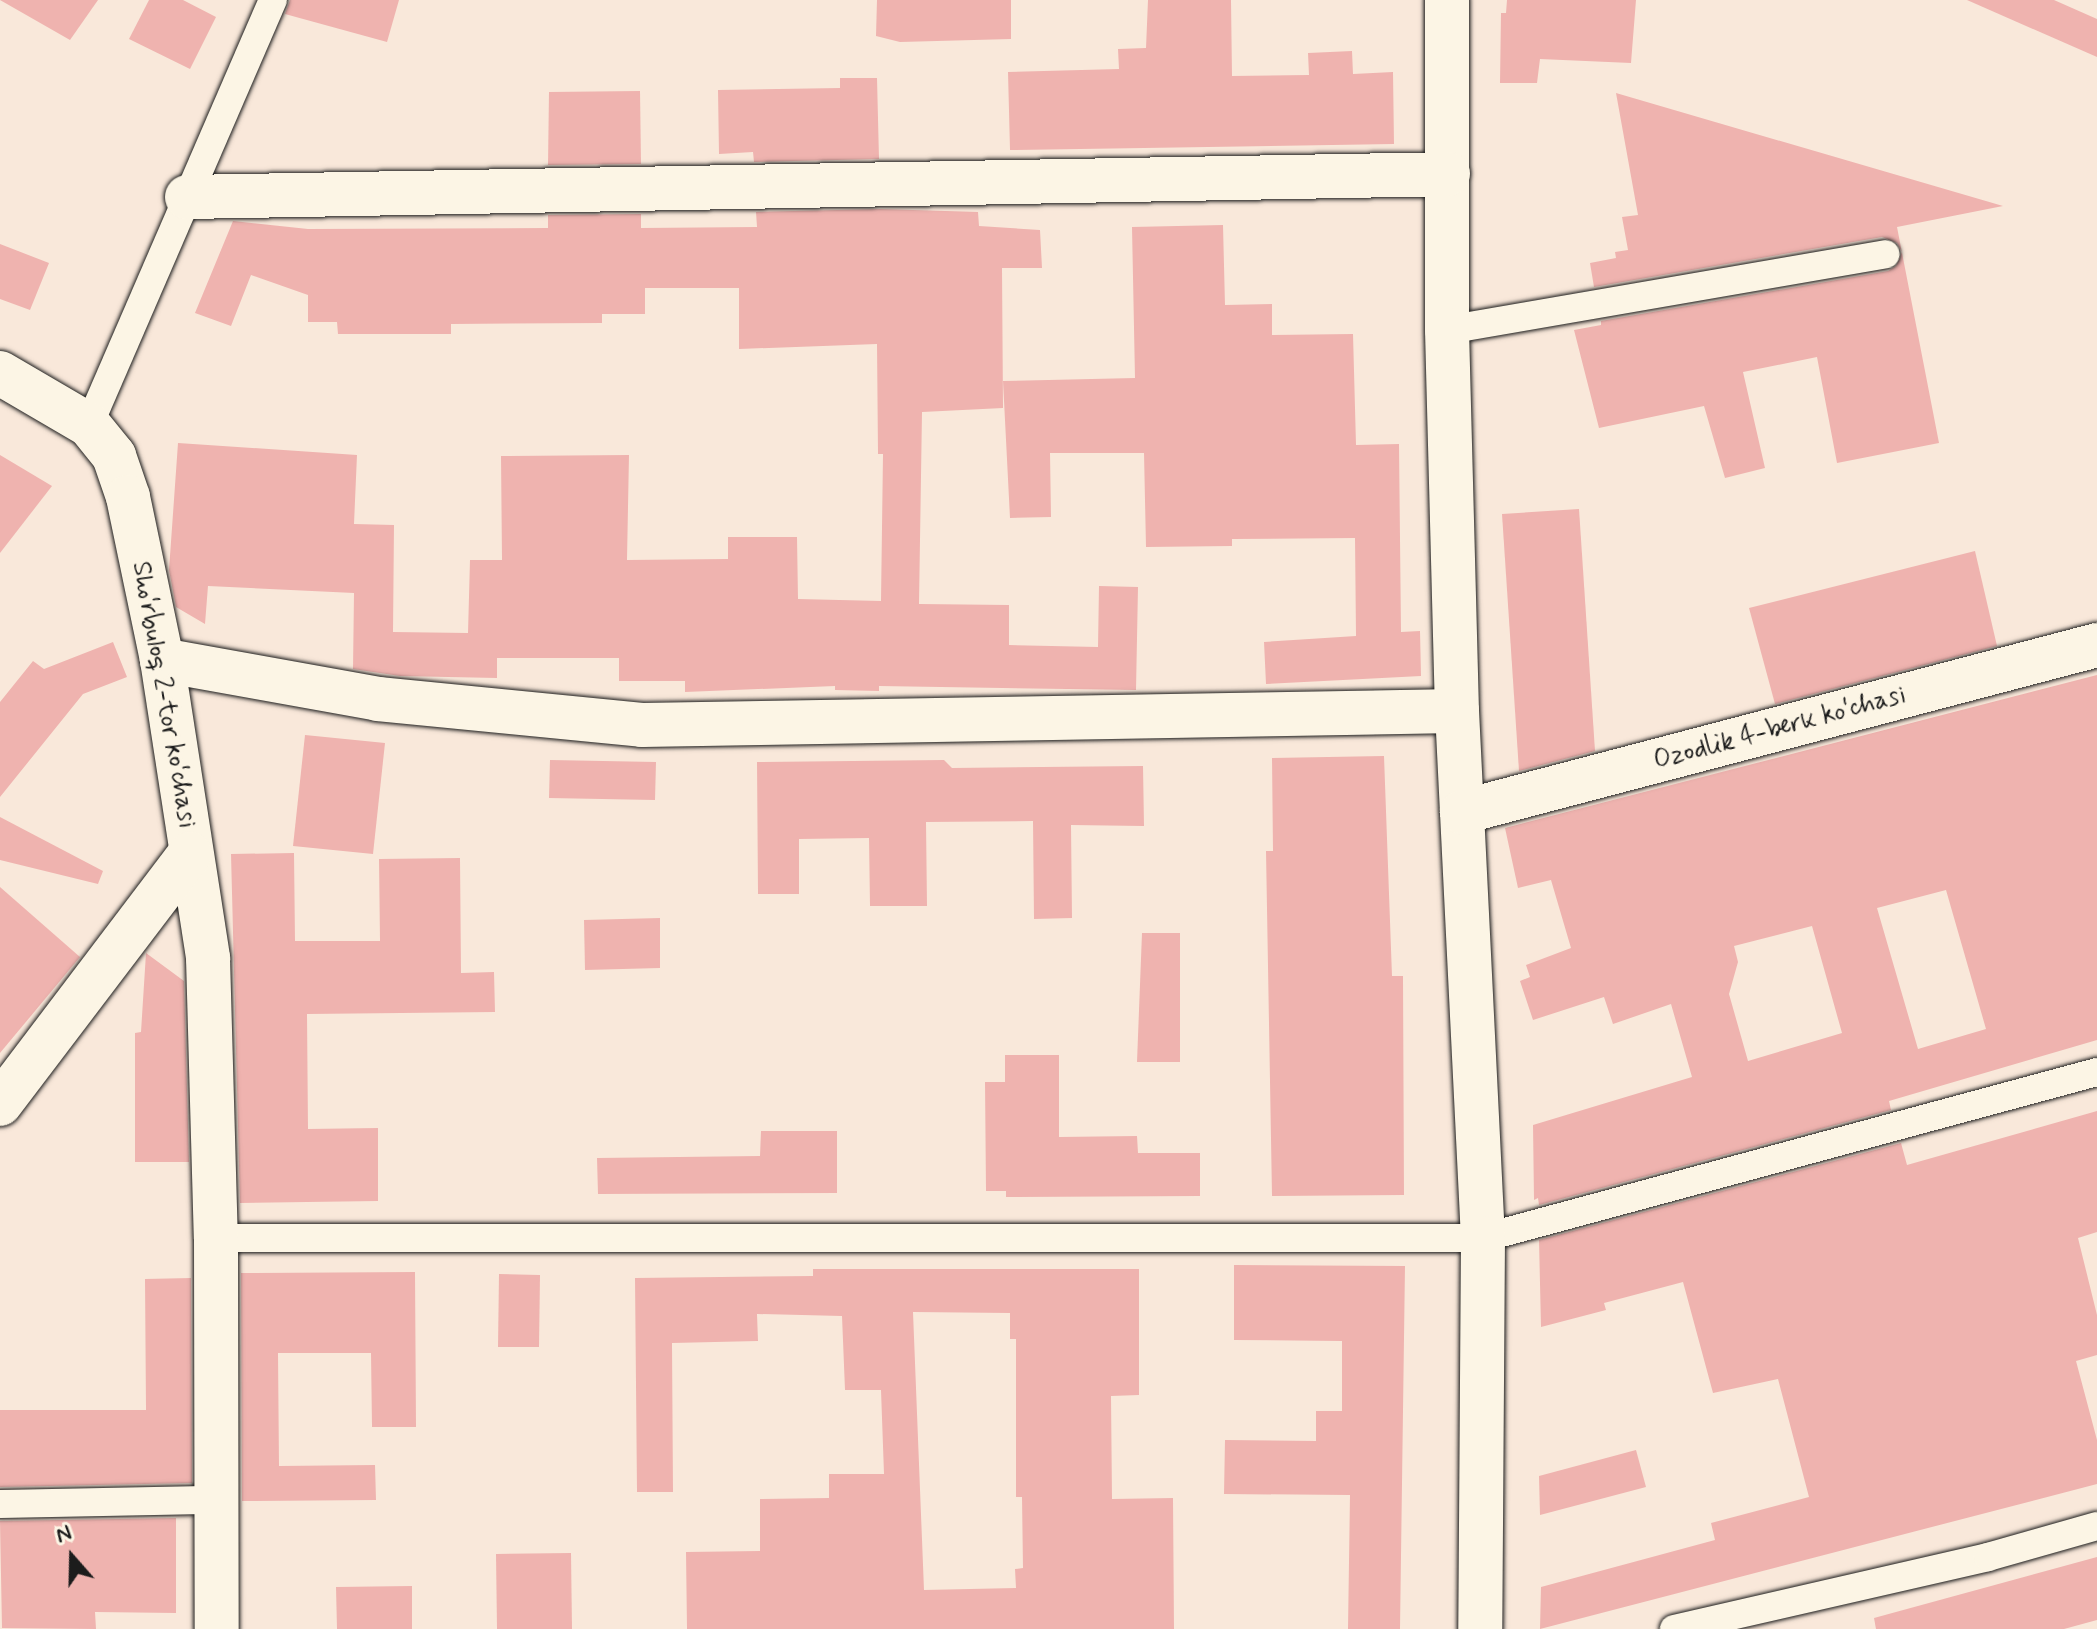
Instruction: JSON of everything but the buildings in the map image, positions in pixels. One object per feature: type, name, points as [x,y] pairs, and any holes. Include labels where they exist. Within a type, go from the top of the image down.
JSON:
[{"type":"street","points":[[1447,0],[1447,330],[1457,711],[1483,1238],[1480,1629]]},
{"type":"street","points":[[187,197],[1448,174]]},
{"type":"street","points":[[0,373],[89,425]]},
{"type":"street","name":"Shoʻrbuloq 2-tor koʻchasi","points":[[0,1104],[190,854],[162,660],[128,497],[114,456],[89,425]]},
{"type":"street","name":"Ozodlik 4-berk koʻchasi","points":[[1462,812],[2097,645]]},
{"type":"street","points":[[162,660],[378,699],[642,725],[1457,711]]},
{"type":"street","points":[[190,854],[208,958],[216,1238],[217,1629]]},
{"type":"lane","points":[[89,425],[273,0]]},
{"type":"lane","points":[[1447,330],[1885,254]]},
{"type":"lane","points":[[216,1238],[1483,1238],[2097,1072]]},
{"type":"lane","points":[[0,1504],[217,1500]]},
{"type":"lane","points":[[1674,1629],[1988,1557],[2097,1526]]}]
